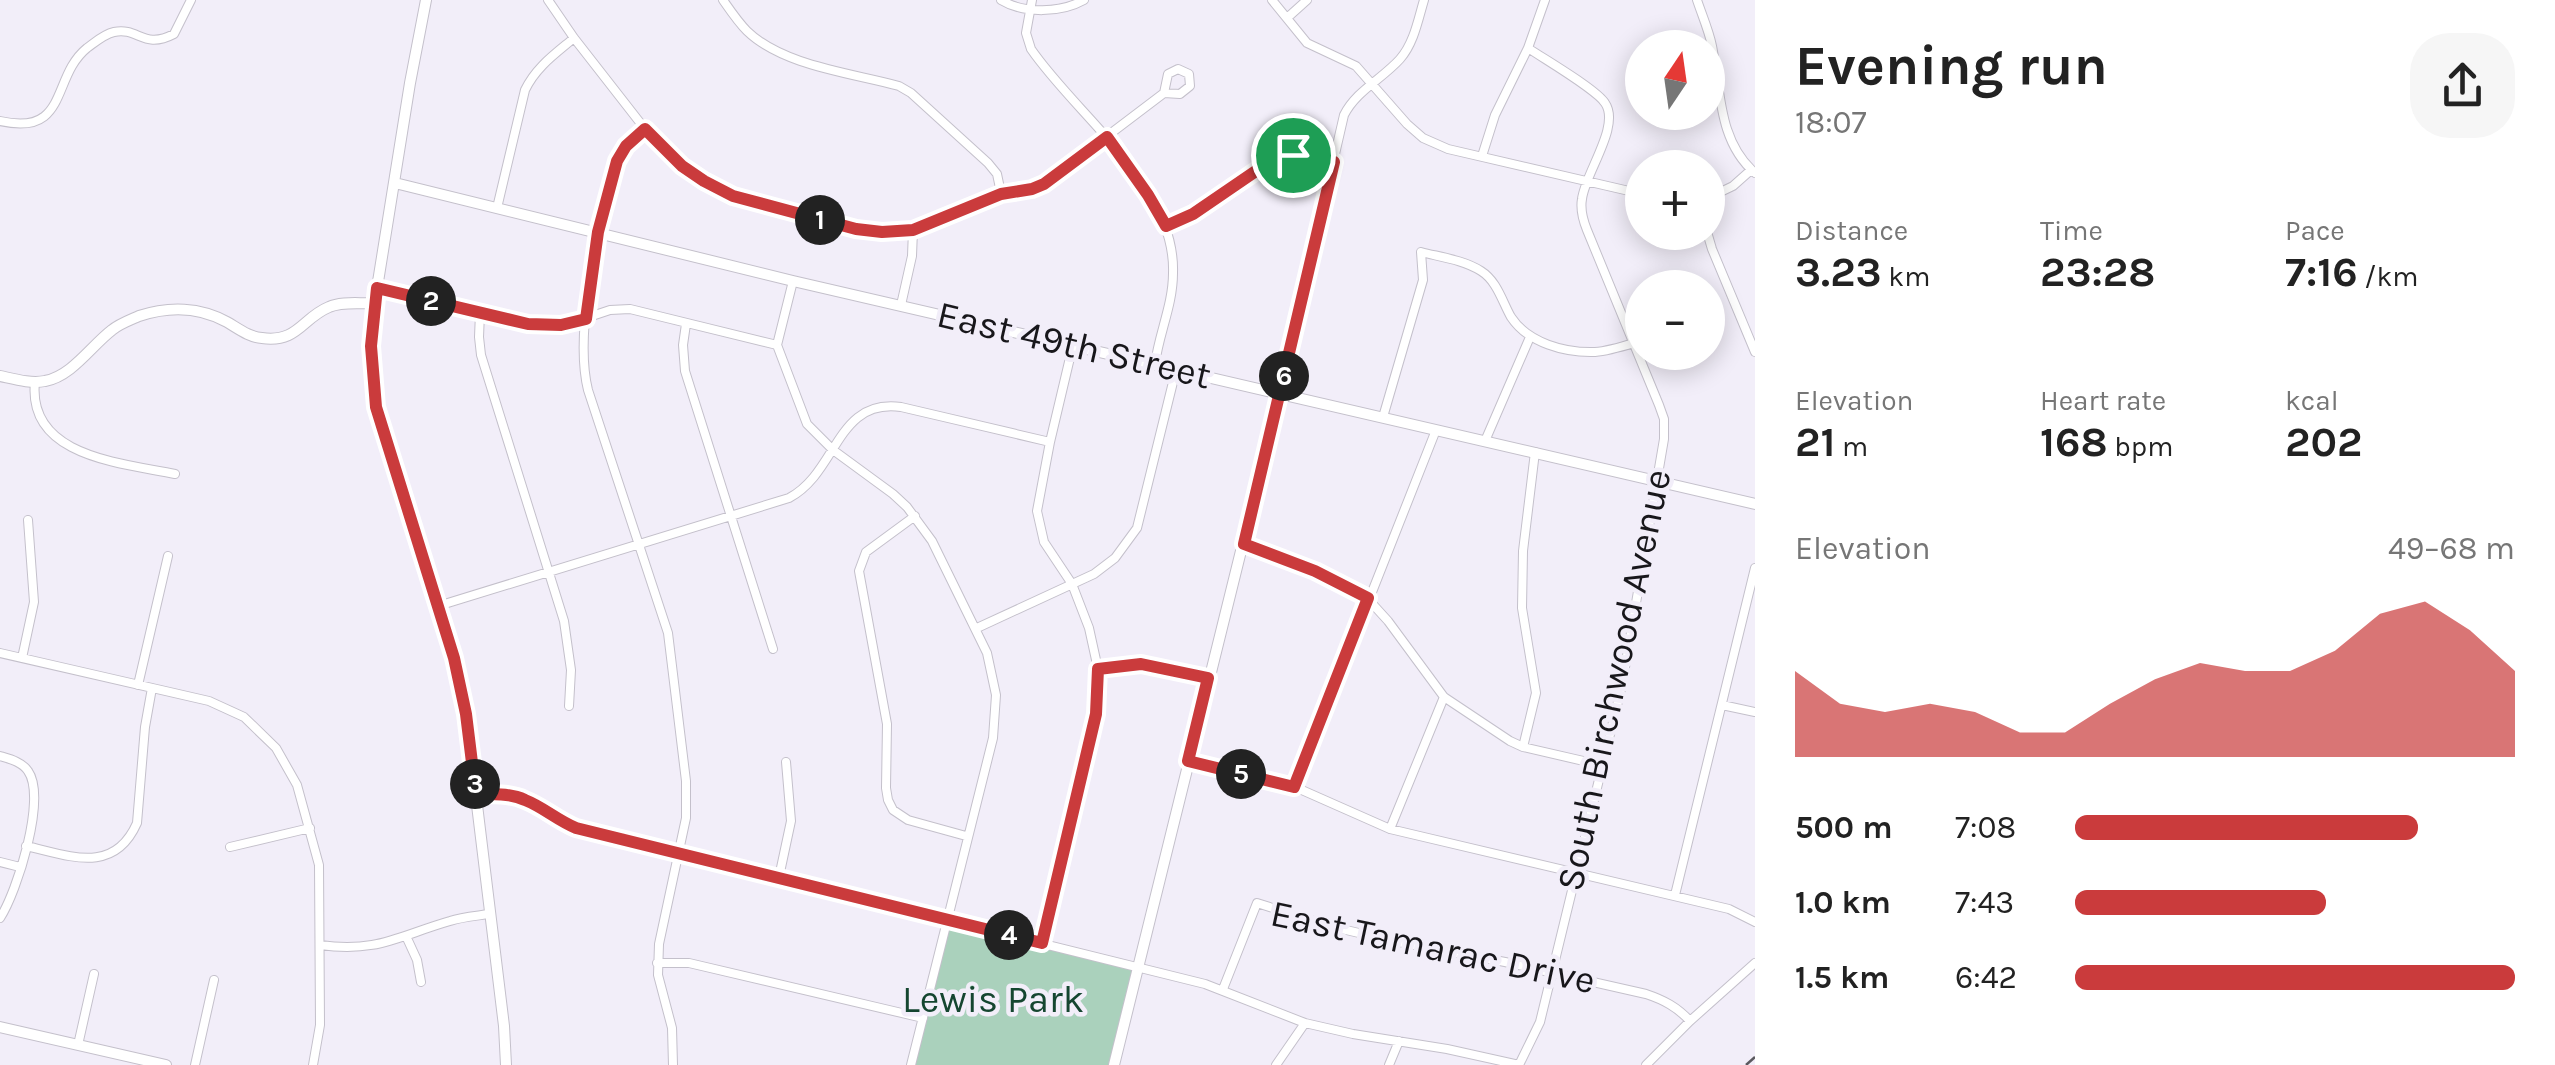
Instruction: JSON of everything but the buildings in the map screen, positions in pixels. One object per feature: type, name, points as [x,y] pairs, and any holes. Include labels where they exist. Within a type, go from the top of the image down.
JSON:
[{"type":"street","points":[[0,121],[15,125],[41,119],[58,102],[80,54],[114,32],[127,32],[155,42],[174,34],[191,0]]},
{"type":"street","points":[[426,0],[374,303],[371,346],[376,407],[454,658],[466,714],[506,1065]]},
{"type":"street","points":[[548,0],[645,129],[682,166],[741,200],[856,229],[913,230],[1001,194],[1044,184],[1164,93]]},
{"type":"street","points":[[722,0],[745,29],[771,48],[817,66],[900,86],[911,93],[988,163],[996,174],[1001,194]]},
{"type":"street","points":[[1001,0],[1018,8],[1074,6],[1084,0]]},
{"type":"street","points":[[1274,0],[1306,44],[1356,66],[1424,138],[1448,149],[1625,190]]},
{"type":"street","points":[[1287,18],[1308,0]]},
{"type":"street","points":[[1117,1064],[1346,110],[1403,54],[1424,0]]},
{"type":"street","points":[[1482,156],[1545,0]]},
{"type":"street","points":[[1697,0],[1711,41],[1724,123],[1742,161],[1753,172],[1725,190]]},
{"type":"street","points":[[1031,5],[1026,33],[1031,49],[1107,137],[1166,226],[1174,273],[1155,364]]},
{"type":"street","points":[[497,208],[525,90],[536,70],[574,38]]},
{"type":"street","name":"South Birchwood Avenue","points":[[1528,48],[1605,102],[1608,110],[1609,124],[1581,201],[1583,219],[1625,322]]},
{"type":"street","points":[[645,129],[620,153],[598,232],[583,356],[586,380],[668,633],[686,780],[686,818],[657,963],[672,1028],[672,1065]]},
{"type":"street","points":[[1166,226],[1193,214],[1275,158],[1293,155],[1334,162]]},
{"type":"street","name":"East 49th Street","points":[[394,183],[1755,504]]},
{"type":"street","points":[[901,304],[912,256],[913,230]]},
{"type":"street","points":[[1712,250],[1755,352]]},
{"type":"street","points":[[1383,417],[1423,280],[1421,252],[1483,272],[1498,290],[1512,318],[1530,337],[1594,352],[1625,346]]},
{"type":"street","points":[[793,280],[778,344],[807,424],[914,516],[938,550],[991,669],[996,712],[993,738],[911,1065]]},
{"type":"street","points":[[377,288],[546,326],[630,309],[778,344]]},
{"type":"street","points":[[0,376],[48,381],[64,373],[114,328],[163,310],[197,310],[263,338],[297,332],[313,316],[338,304],[374,303]]},
{"type":"street","points":[[480,313],[481,356],[564,621],[571,670],[569,706]]},
{"type":"street","points":[[686,324],[685,371],[773,649]]},
{"type":"street","points":[[1485,440],[1530,337]]},
{"type":"street","points":[[1042,943],[1096,714],[1098,669],[1089,628],[1072,584],[1044,542],[1038,522],[1038,500],[1073,344]]},
{"type":"street","points":[[976,628],[1094,574],[1125,548],[1136,528],[1176,370]]},
{"type":"street","name":"South Birchwood Avenue","points":[[1519,1065],[1536,1035],[1633,628],[1664,439],[1664,419],[1644,370]]},
{"type":"street","points":[[34,382],[33,401],[50,432],[67,447],[175,474]]},
{"type":"street","points":[[438,606],[797,494],[816,478],[857,417],[884,406],[1050,442]]},
{"type":"street","points":[[1294,787],[1436,430]]},
{"type":"street","points":[[1522,746],[1536,693],[1522,608],[1523,551],[1535,452]]},
{"type":"street","points":[[914,516],[866,552],[858,571],[887,724],[886,788],[893,810],[908,820],[966,836]]},
{"type":"street","points":[[22,658],[34,602],[28,520]]},
{"type":"street","points":[[1244,544],[1315,571],[1368,598],[1444,697],[1510,742],[1600,765]]},
{"type":"street","points":[[138,685],[168,556]]},
{"type":"street","points":[[1675,895],[1755,568]]},
{"type":"street","points":[[0,653],[209,700],[253,725],[276,748],[291,772],[316,846],[321,885],[320,1026],[314,1065]]},
{"type":"street","points":[[1098,669],[1141,664],[1208,678]]},
{"type":"street","points":[[26,846],[88,859],[108,855],[131,837],[138,823],[152,688]]},
{"type":"street","points":[[1390,828],[1444,697]]},
{"type":"street","points":[[1722,705],[1755,712]]},
{"type":"street","points":[[0,756],[23,765],[36,790],[12,897],[0,918]]},
{"type":"street","points":[[1188,761],[1294,787],[1390,828],[1675,895],[1729,909],[1755,922]]},
{"type":"street","points":[[779,877],[791,821],[786,762]]},
{"type":"street","points":[[476,795],[514,796],[576,828],[1223,989],[1305,1022],[1519,1065]]},
{"type":"street","points":[[230,847],[310,828]]},
{"type":"street","points":[[0,862],[20,867]]},
{"type":"street","name":"East Tamarac Drive","points":[[1223,989],[1257,903],[1329,926],[1662,999],[1690,1021]]},
{"type":"street","points":[[320,945],[362,948],[385,944],[448,921],[489,914]]},
{"type":"street","points":[[406,936],[417,960],[420,982]]},
{"type":"street","points":[[657,963],[690,963],[923,1018]]},
{"type":"street","points":[[1646,1065],[1755,964]]},
{"type":"street","points":[[78,1045],[94,974]]},
{"type":"street","points":[[194,1065],[214,980]]},
{"type":"street","points":[[1276,1065],[1305,1022]]},
{"type":"street","points":[[0,1027],[166,1065]]},
{"type":"street","points":[[1389,1065],[1399,1041]]},
{"type":"green space","name":"Lewis Park","points":[[946,920],[1138,968],[1114,1065],[911,1065]]},
{"type":"railway","points":[[1746,1065],[1755,1057]]},
{"type":"route","points":[[645,129],[682,166],[741,200],[882,232],[913,230],[1001,194],[1044,184],[1107,137],[1166,226],[1193,214],[1268,161],[1293,155],[1334,162],[1244,544],[1315,571],[1368,598],[1294,787],[1188,761],[1208,678],[1141,664],[1098,669],[1096,714],[1042,943],[576,828],[514,796],[476,795],[454,658],[376,407],[371,346],[377,288],[528,324],[561,325],[586,319],[598,232],[617,161],[626,146],[645,129]]}]
